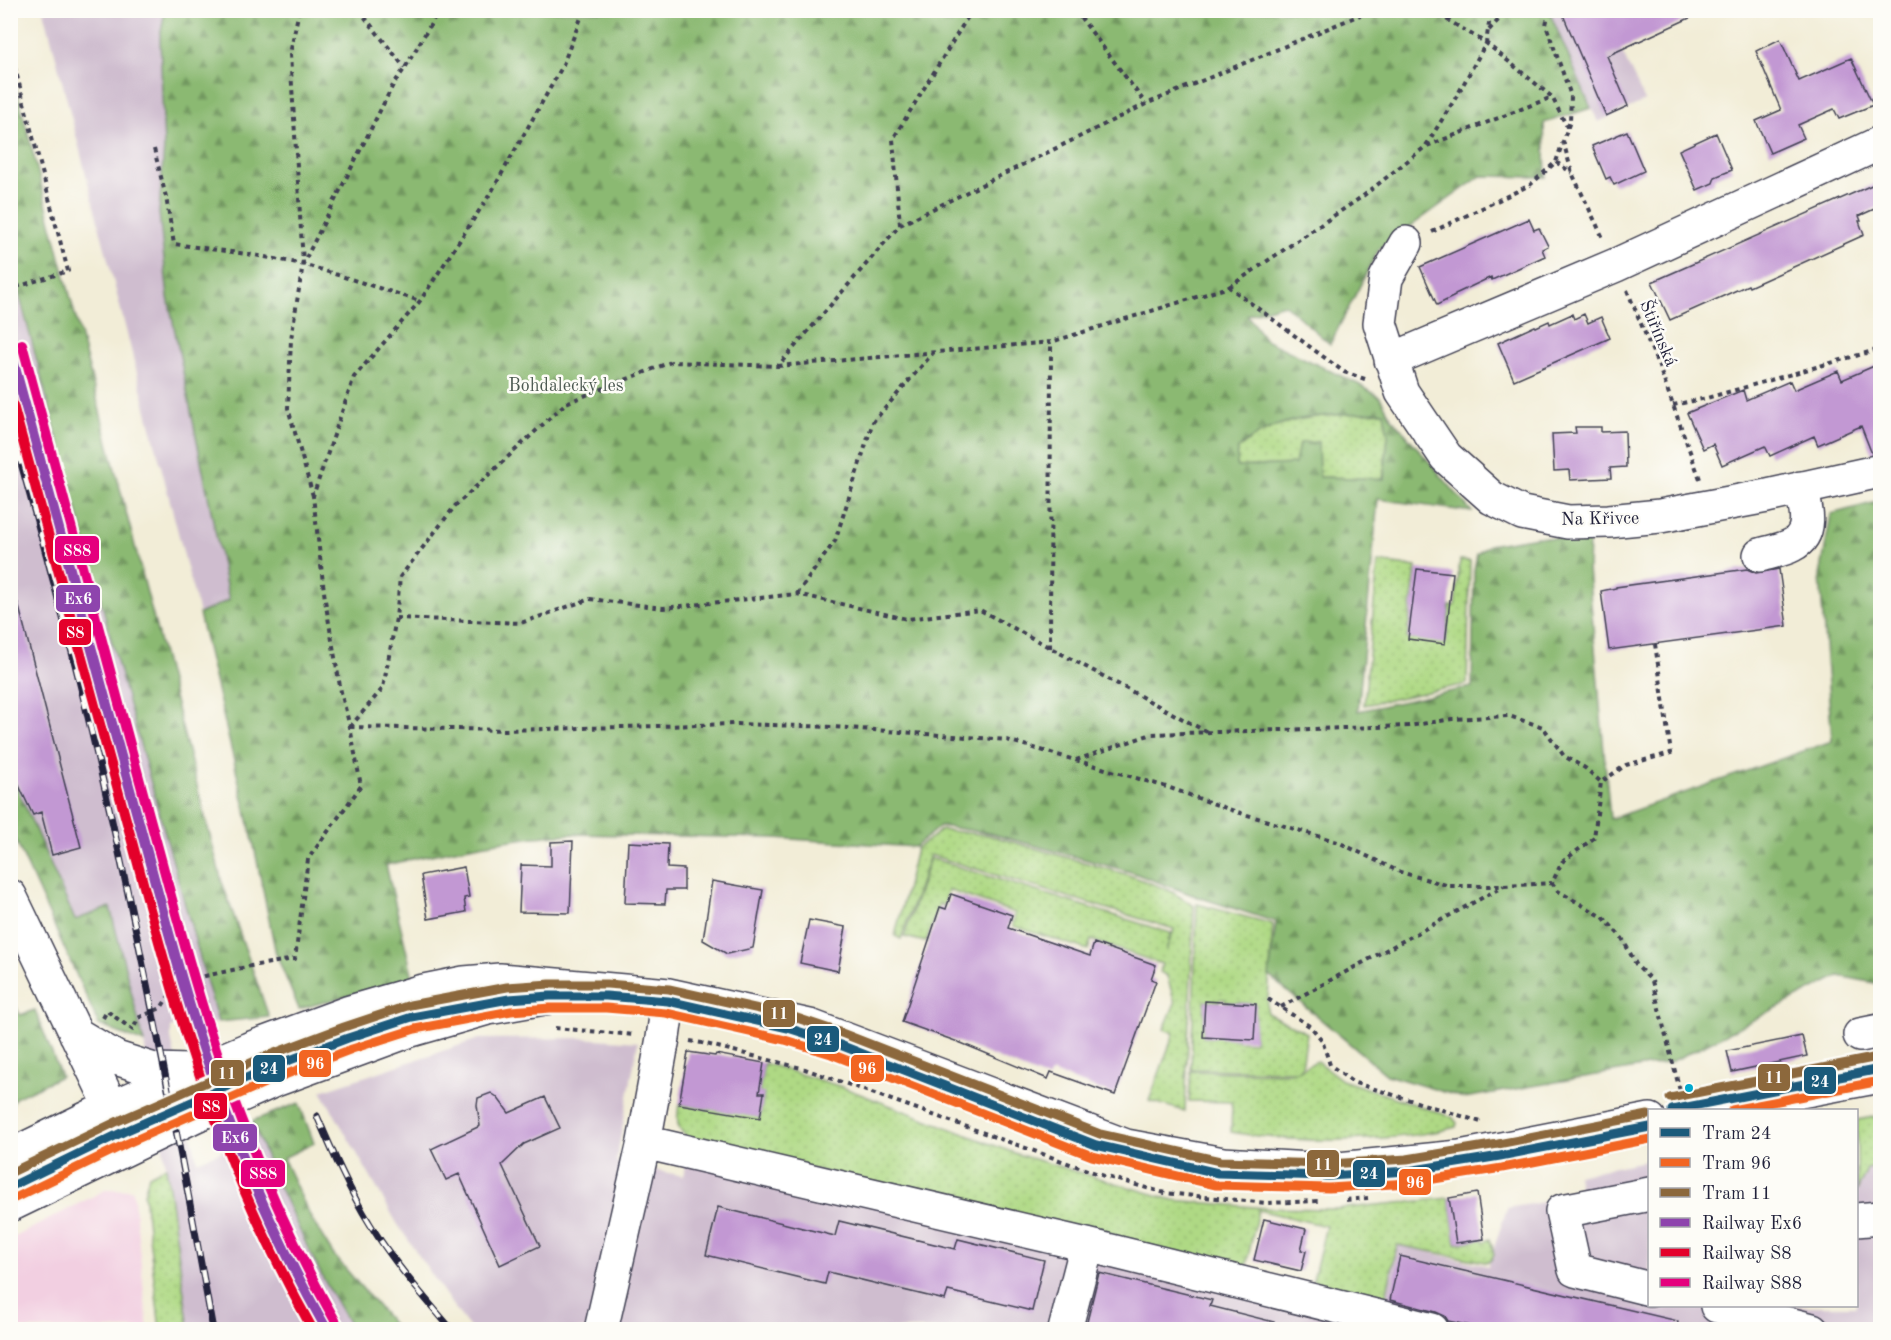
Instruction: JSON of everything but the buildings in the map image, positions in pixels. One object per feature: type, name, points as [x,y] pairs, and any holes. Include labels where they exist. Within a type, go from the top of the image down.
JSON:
[{"type":"street","points":[[1391,360],[1616,265],[1881,143]]},
{"type":"street","name":"Na Křivce","points":[[1406,243],[1386,278],[1380,323],[1402,392],[1446,457],[1492,498],[1522,513],[1568,522],[1660,516],[1881,471]]},
{"type":"street","points":[[1760,555],[1793,545],[1802,537],[1807,526],[1801,488]]},
{"type":"street","points":[[10,896],[122,1129]]},
{"type":"street","points":[[10,1205],[122,1129],[197,1071],[249,1049],[350,1012],[464,982],[500,980],[669,995],[810,1026],[1126,1146],[1212,1162],[1328,1170],[1460,1157],[1648,1120]]},
{"type":"street","points":[[10,1187],[122,1129],[269,1068],[412,1017],[509,999],[617,991]]},
{"type":"street","points":[[601,1329],[644,1142],[669,995]]},
{"type":"street","points":[[76,1034],[116,1058],[154,1070],[197,1071]]},
{"type":"street","points":[[1690,1101],[1881,1076]]},
{"type":"street","points":[[10,1156],[122,1129]]},
{"type":"street","points":[[644,1142],[1087,1245],[1432,1329]]},
{"type":"street","points":[[1648,1194],[1562,1211],[1575,1270],[1648,1288]]},
{"type":"street","points":[[1858,1220],[1881,1218]]},
{"type":"street","points":[[1065,1329],[1087,1245]]},
{"type":"street","points":[[1728,1307],[1808,1321]]},
{"type":"path","points":[[138,1018],[161,1008],[175,986],[205,976],[295,959],[308,859],[362,786],[341,692],[325,600],[313,496],[288,408],[291,339],[303,264],[290,54],[298,10]]},
{"type":"path","points":[[359,10],[405,68]]},
{"type":"path","points":[[303,264],[393,85],[439,10]]},
{"type":"path","points":[[313,496],[354,377],[420,301],[492,191],[562,67],[584,10]]},
{"type":"path","points":[[900,225],[893,139],[972,10]]},
{"type":"path","points":[[1075,10],[1146,104]]},
{"type":"path","points":[[778,366],[900,225],[1146,104],[1372,10]]},
{"type":"path","points":[[1431,10],[1486,43],[1552,97],[1568,128]]},
{"type":"path","points":[[1425,147],[1486,43],[1491,10]]},
{"type":"path","points":[[1488,30],[1508,10]]},
{"type":"path","points":[[1406,243],[1454,223],[1530,186],[1556,162],[1570,121],[1571,96],[1545,26],[1549,10]]},
{"type":"path","points":[[10,49],[68,271],[10,289]]},
{"type":"path","points":[[350,727],[383,688],[396,618],[400,578],[455,506],[566,403],[671,362],[778,366],[1051,342],[1228,287],[1364,196],[1425,147],[1552,97]]},
{"type":"path","name":"Štiřínská","points":[[1563,141],[1572,173],[1616,265],[1659,367],[1710,507]]},
{"type":"path","points":[[154,149],[166,197],[174,244],[303,264],[420,301]]},
{"type":"path","points":[[1556,162],[1572,173]]},
{"type":"path","points":[[1228,287],[1344,372],[1402,392]]},
{"type":"path","points":[[1050,648],[1051,342]]},
{"type":"path","points":[[1673,405],[1707,398],[1881,349]]},
{"type":"path","points":[[797,594],[835,541],[873,422],[934,352]]},
{"type":"path","points":[[396,618],[521,623],[590,599],[663,608],[797,594],[907,619],[980,610],[1206,732]]},
{"type":"path","points":[[1552,883],[1562,862],[1594,838],[1601,782],[1626,765],[1671,753],[1655,644]]},
{"type":"path","points":[[1075,761],[1152,734],[1409,726],[1452,719],[1509,716],[1543,727],[1564,756],[1585,768],[1601,782]]},
{"type":"path","points":[[350,727],[506,730],[737,724],[834,727],[1007,740],[1170,788],[1234,811],[1338,842],[1400,873],[1450,886],[1552,883]]},
{"type":"path","points":[[1552,883],[1558,891],[1603,917],[1622,938],[1637,966],[1652,981],[1690,1101]]},
{"type":"path","points":[[1280,1007],[1504,886]]},
{"type":"path","points":[[1268,999],[1311,1027],[1322,1040],[1330,1065],[1352,1082],[1484,1123],[1509,1147]]},
{"type":"shaded area","points":[[44,11],[165,11],[160,37],[164,148],[159,212],[168,297],[229,601],[199,614]]},
{"type":"shaded area","points":[[1549,11],[1603,11],[1645,101],[1598,122]]},
{"type":"shaded area","points":[[10,264],[124,687],[218,1022],[209,1024],[244,1125],[252,1121],[272,1171],[307,1246],[352,1329],[189,1329],[166,1166],[144,1043],[110,908],[75,920],[11,772]],"holes":[[[177,1026],[184,1032],[222,1151],[197,1161],[171,1038],[171,1027]]]},
{"type":"shaded area","points":[[582,1038],[638,1042],[616,1162],[683,1176],[691,1140],[1383,1306],[1393,1244],[1488,1266],[1507,1208],[1580,1196],[1577,1175],[1648,1160],[1648,1307],[1858,1307],[1858,1120],[1880,1116],[1880,1329],[471,1329],[398,1225],[321,1091],[479,1039]]},
{"type":"shaded area","points":[[107,1189],[133,1190],[148,1329],[11,1329],[11,1239]]},
{"type":"green space","name":"Bohdalecký les","points":[[165,11],[1549,11],[1591,108],[1544,123],[1546,177],[1481,176],[1379,249],[1330,344],[1284,304],[1247,315],[1265,340],[1358,384],[1380,397],[1391,417],[1472,512],[1378,499],[1358,711],[1472,687],[1474,570],[1477,554],[1489,545],[1537,537],[1589,541],[1588,569],[1610,819],[1832,741],[1820,576],[1831,514],[1880,501],[1880,984],[1839,976],[1671,1062],[1464,1098],[1387,1075],[1269,976],[1276,922],[1131,872],[989,833],[940,826],[915,847],[775,838],[573,834],[502,841],[386,865],[413,978],[299,1009],[276,954],[253,841],[199,614],[229,600],[168,297],[159,212],[164,148],[160,37]],"holes":[[[1384,412],[1388,436],[1384,479],[1319,477],[1318,442],[1299,443],[1295,464],[1237,467],[1238,449],[1250,440],[1275,426],[1303,419]]]},
{"type":"green space","points":[[11,68],[222,882],[269,1017],[218,1022],[124,687],[11,264]]},
{"type":"green space","points":[[1384,412],[1388,436],[1383,479],[1319,477],[1318,443],[1295,464],[1236,467],[1238,449],[1271,428],[1307,418]]},
{"type":"green space","points":[[1460,560],[1470,561],[1467,684],[1364,705],[1378,562],[1416,567],[1407,638],[1446,642],[1450,606],[1455,606]]},
{"type":"green space","points":[[10,772],[75,920],[110,907],[144,1043],[99,1025],[11,830]]},
{"type":"green space","points":[[941,830],[988,835],[1129,875],[1169,890],[1194,906],[1185,1111],[1149,1101],[1174,1033],[1164,1029],[1175,1003],[1167,976],[1160,972],[1162,964],[1091,940],[1088,950],[1013,926],[1015,913],[948,890],[944,906],[939,904],[926,942],[904,937],[930,858],[1171,933],[1166,951],[1174,929],[930,855],[901,939],[895,936],[916,849]]},
{"type":"green space","points":[[1197,904],[1273,924],[1267,1013],[1307,1033],[1302,1067],[1297,1071],[1191,1069]],"holes":[[[1220,999],[1225,999],[1225,1002],[1255,1004],[1254,1042],[1237,1041],[1237,1037],[1203,1037],[1205,1001],[1219,1002]]]},
{"type":"green space","points":[[11,996],[20,1015],[35,1010],[61,1076],[15,1098],[11,1106]]},
{"type":"green space","points":[[1317,1061],[1342,1080],[1452,1117],[1457,1123],[1456,1127],[1420,1134],[1364,1139],[1307,1140],[1269,1137],[1231,1132],[1232,1102],[1189,1101],[1191,1071],[1290,1073]]},
{"type":"green space","points":[[764,1063],[839,1086],[1017,1154],[1173,1200],[1266,1208],[1336,1209],[1449,1198],[1456,1244],[1483,1239],[1484,1242],[1490,1239],[1494,1254],[1491,1260],[1485,1262],[1397,1245],[1384,1306],[1311,1288],[1326,1226],[1258,1210],[1245,1272],[691,1140],[682,1132],[678,1125],[679,1104],[760,1117],[764,1093],[759,1093]]},
{"type":"green space","points":[[299,1103],[314,1143],[283,1158],[312,1220],[333,1254],[397,1329],[352,1329],[324,1280],[272,1171],[252,1121]]},
{"type":"green space","points":[[1880,1116],[1880,1166],[1867,1169],[1858,1189],[1858,1120]]},
{"type":"green space","points":[[166,1166],[189,1329],[160,1329],[144,1194],[149,1175]]},
{"type":"railway","points":[[10,424],[69,640],[105,790],[154,1020],[213,1330]]},
{"type":"railway","points":[[317,1116],[348,1185],[370,1224],[398,1265],[452,1330]]},
{"type":"tram line","name":"11","points":[[10,1173],[118,1121],[264,1057],[344,1027],[410,1005],[507,987],[550,984],[607,984],[669,989],[791,1016],[839,1032],[1100,1134],[1220,1161],[1329,1164],[1407,1159],[1648,1115]]},
{"type":"tram line","name":"24","points":[[10,1187],[123,1132],[269,1068],[348,1038],[412,1017],[509,999],[550,996],[606,996],[668,1001],[788,1028],[835,1043],[1096,1145],[1218,1173],[1329,1176],[1408,1171],[1648,1127]]},
{"type":"tram line","name":"96","points":[[15,1198],[128,1143],[274,1079],[352,1049],[415,1029],[511,1011],[550,1008],[606,1008],[666,1013],[785,1040],[831,1054],[1092,1156],[1216,1185],[1329,1188],[1409,1183],[1502,1168],[1648,1139]]},
{"type":"tram line","name":"11","points":[[1670,1098],[1878,1057]]},
{"type":"tram line","name":"24","points":[[1677,1109],[1880,1069]]},
{"type":"tram line","name":"96","points":[[1737,1109],[1880,1081]]},
{"type":"rail line","name":"S88","points":[[22,344],[192,971],[211,1033],[233,1098],[273,1197],[303,1261],[337,1324]]},
{"type":"rail line","name":"Ex6","points":[[10,349],[163,911],[200,1038],[222,1103],[262,1202],[327,1330]]},
{"type":"rail line","name":"S8","points":[[10,394],[186,1034],[212,1110],[242,1185],[275,1259],[313,1330]]}]
